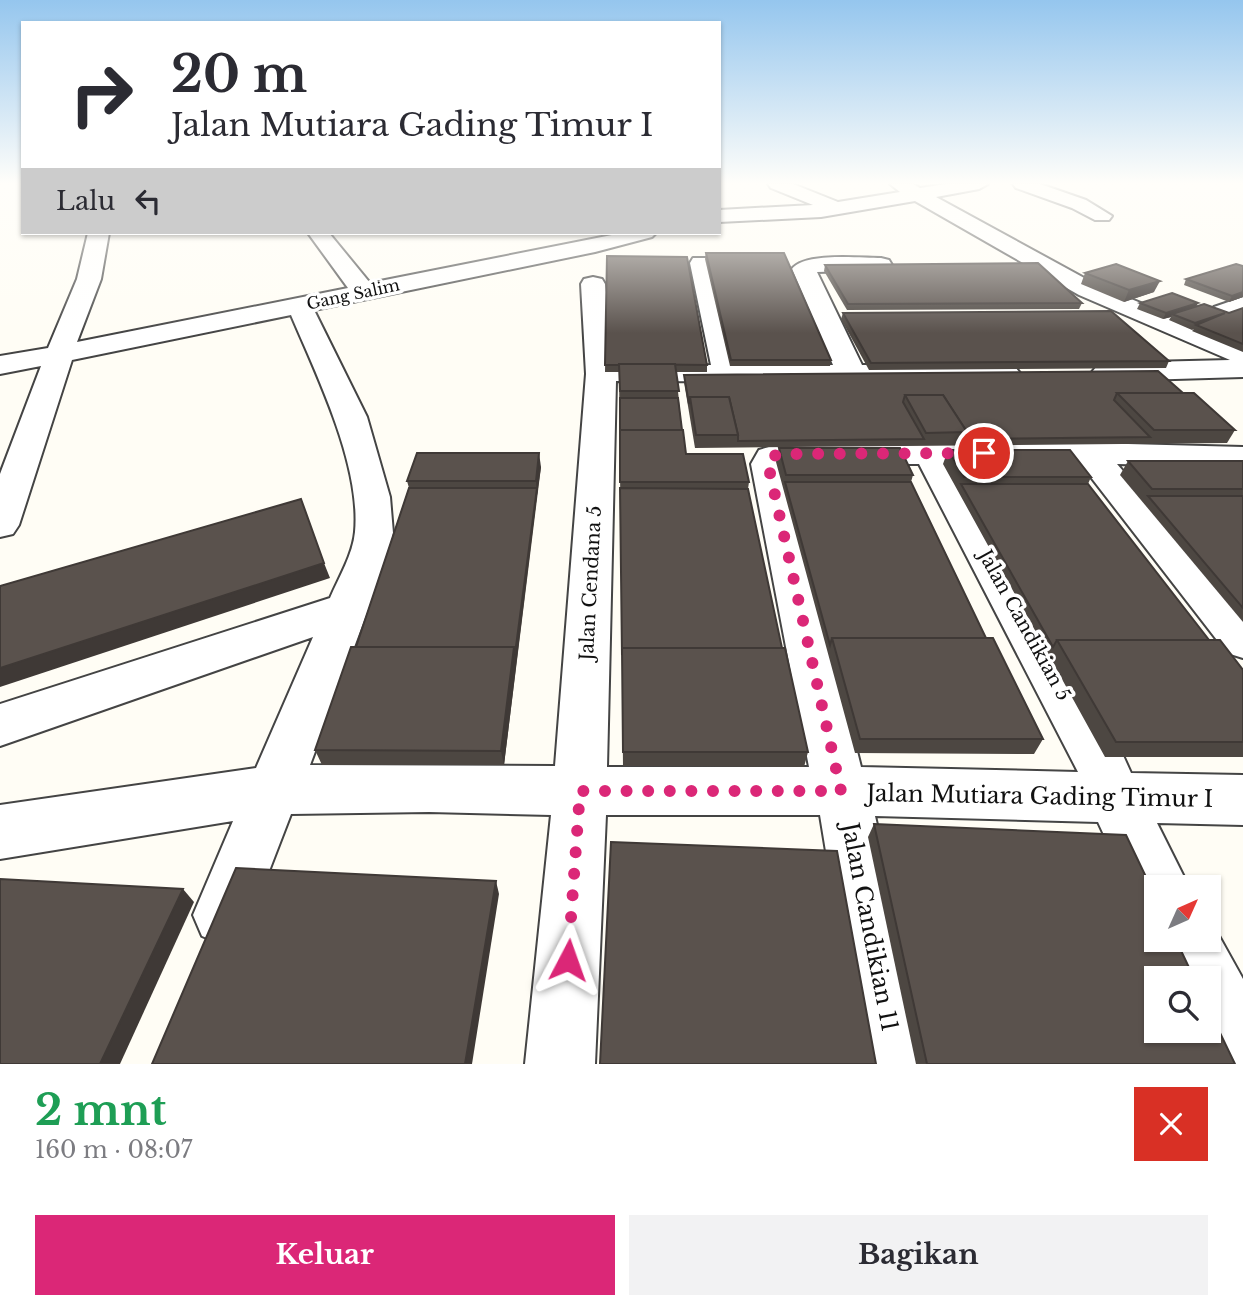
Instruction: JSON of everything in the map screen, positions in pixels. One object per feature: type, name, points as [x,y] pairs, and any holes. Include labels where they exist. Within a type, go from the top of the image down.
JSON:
[{"type":"street","points":[[986,234],[1044,267],[1138,312],[1243,355]]},
{"type":"street","points":[[2,516],[73,315],[89,279],[98,235]]},
{"type":"street","points":[[320,235],[364,292]]},
{"type":"street","name":"Gang Salim","points":[[0,365],[300,306],[450,273],[563,254],[637,235]]},
{"type":"street","points":[[701,263],[727,373]]},
{"type":"street","points":[[851,373],[804,269],[808,266],[911,266]]},
{"type":"street","points":[[1004,267],[1044,267]]},
{"type":"street","name":"Jalan Cendana 5","points":[[560,1064],[580,791],[601,374],[593,284]]},
{"type":"street","points":[[202,963],[251,849],[272,790],[367,559],[374,533],[372,497],[351,417],[300,306]]},
{"type":"street","points":[[1083,313],[1138,312]]},
{"type":"street","points":[[826,315],[853,315]]},
{"type":"street","points":[[1083,372],[1181,372],[1243,368]]},
{"type":"street","points":[[601,374],[1029,373]]},
{"type":"street","points":[[930,453],[1243,457]]},
{"type":"street","name":"Jalan Candikian 11","points":[[897,1064],[853,838],[768,464],[771,457],[779,454],[930,453]]},
{"type":"street","name":"Jalan Candikian 5","points":[[930,453],[1098,756],[1115,799],[1153,875]]},
{"type":"street","points":[[1090,453],[1243,641]]},
{"type":"street","points":[[0,725],[345,610]]},
{"type":"street","name":"Jalan Mutiara Gading Timur I","points":[[0,832],[272,790],[429,788],[841,791],[1243,800]]},
{"type":"street","points":[[1221,1005],[1243,1046]]},
{"type":"building","points":[[706,253],[784,253],[831,360],[731,360]]},
{"type":"building","points":[[607,256],[687,257],[707,365],[605,365]]},
{"type":"building","points":[[1038,263],[1082,303],[848,304],[825,265]]},
{"type":"building","points":[[1116,264],[1160,281],[1129,290],[1085,273]]},
{"type":"building","points":[[1236,264],[1243,266],[1243,292],[1232,296],[1186,279]]},
{"type":"building","points":[[1172,293],[1198,303],[1166,313],[1140,303]]},
{"type":"building","points":[[1204,304],[1229,313],[1243,308],[1243,344],[1196,325],[1225,313],[1195,323],[1172,314]]},
{"type":"building","points":[[1111,311],[1169,361],[871,363],[843,313]]},
{"type":"building","points":[[619,364],[675,364],[679,391],[620,391]]},
{"type":"building","points":[[1158,371],[1183,393],[1117,393],[1114,400],[1150,437],[965,439],[967,432],[943,395],[905,395],[903,402],[924,439],[738,441],[729,397],[690,397],[689,404],[684,375]]},
{"type":"building","points":[[1117,393],[1194,393],[1235,430],[1154,430]]},
{"type":"building","points":[[905,395],[943,395],[967,432],[926,433]]},
{"type":"building","points":[[690,397],[729,397],[738,435],[696,435]]},
{"type":"building","points":[[620,398],[678,398],[682,430],[620,430]]},
{"type":"building","points":[[620,430],[683,430],[686,454],[743,454],[749,482],[620,482]]},
{"type":"building","points":[[779,448],[900,448],[913,475],[786,475]]},
{"type":"building","points":[[948,450],[1070,450],[1091,477],[964,477]]},
{"type":"building","points":[[417,453],[539,453],[536,481],[407,481]]},
{"type":"building","points":[[1128,461],[1243,461],[1243,489],[1152,489]]},
{"type":"building","points":[[785,482],[911,482],[986,638],[832,638],[830,645]]},
{"type":"building","points":[[961,484],[1088,484],[1209,640],[1057,640],[1053,647]]},
{"type":"building","points":[[409,488],[537,488],[515,654],[514,647],[356,647]]},
{"type":"building","points":[[620,488],[748,489],[782,648],[622,648],[622,655]]},
{"type":"building","points":[[1148,496],[1243,496],[1243,608]]},
{"type":"building","points":[[301,499],[324,563],[0,668],[0,586]]},
{"type":"building","points":[[832,638],[993,638],[1043,739],[860,739]]},
{"type":"building","points":[[1057,640],[1220,640],[1243,670],[1243,742],[1116,742]]},
{"type":"building","points":[[351,647],[514,647],[501,751],[315,750]]},
{"type":"building","points":[[622,648],[785,648],[808,752],[623,752]]},
{"type":"building","points":[[874,824],[1126,835],[1145,875],[1144,952],[1182,952],[1188,966],[1144,966],[1144,1043],[1221,1043],[1221,1035],[1235,1064],[927,1064]]},
{"type":"building","points":[[611,842],[837,851],[876,1064],[600,1064]]},
{"type":"building","points":[[236,868],[496,881],[465,1064],[152,1064]]},
{"type":"building","points":[[0,879],[183,889],[100,1064],[0,1064]]},
{"type":"route","points":[[568,960],[580,791],[841,791],[768,464],[771,457],[779,454],[984,453]]}]
